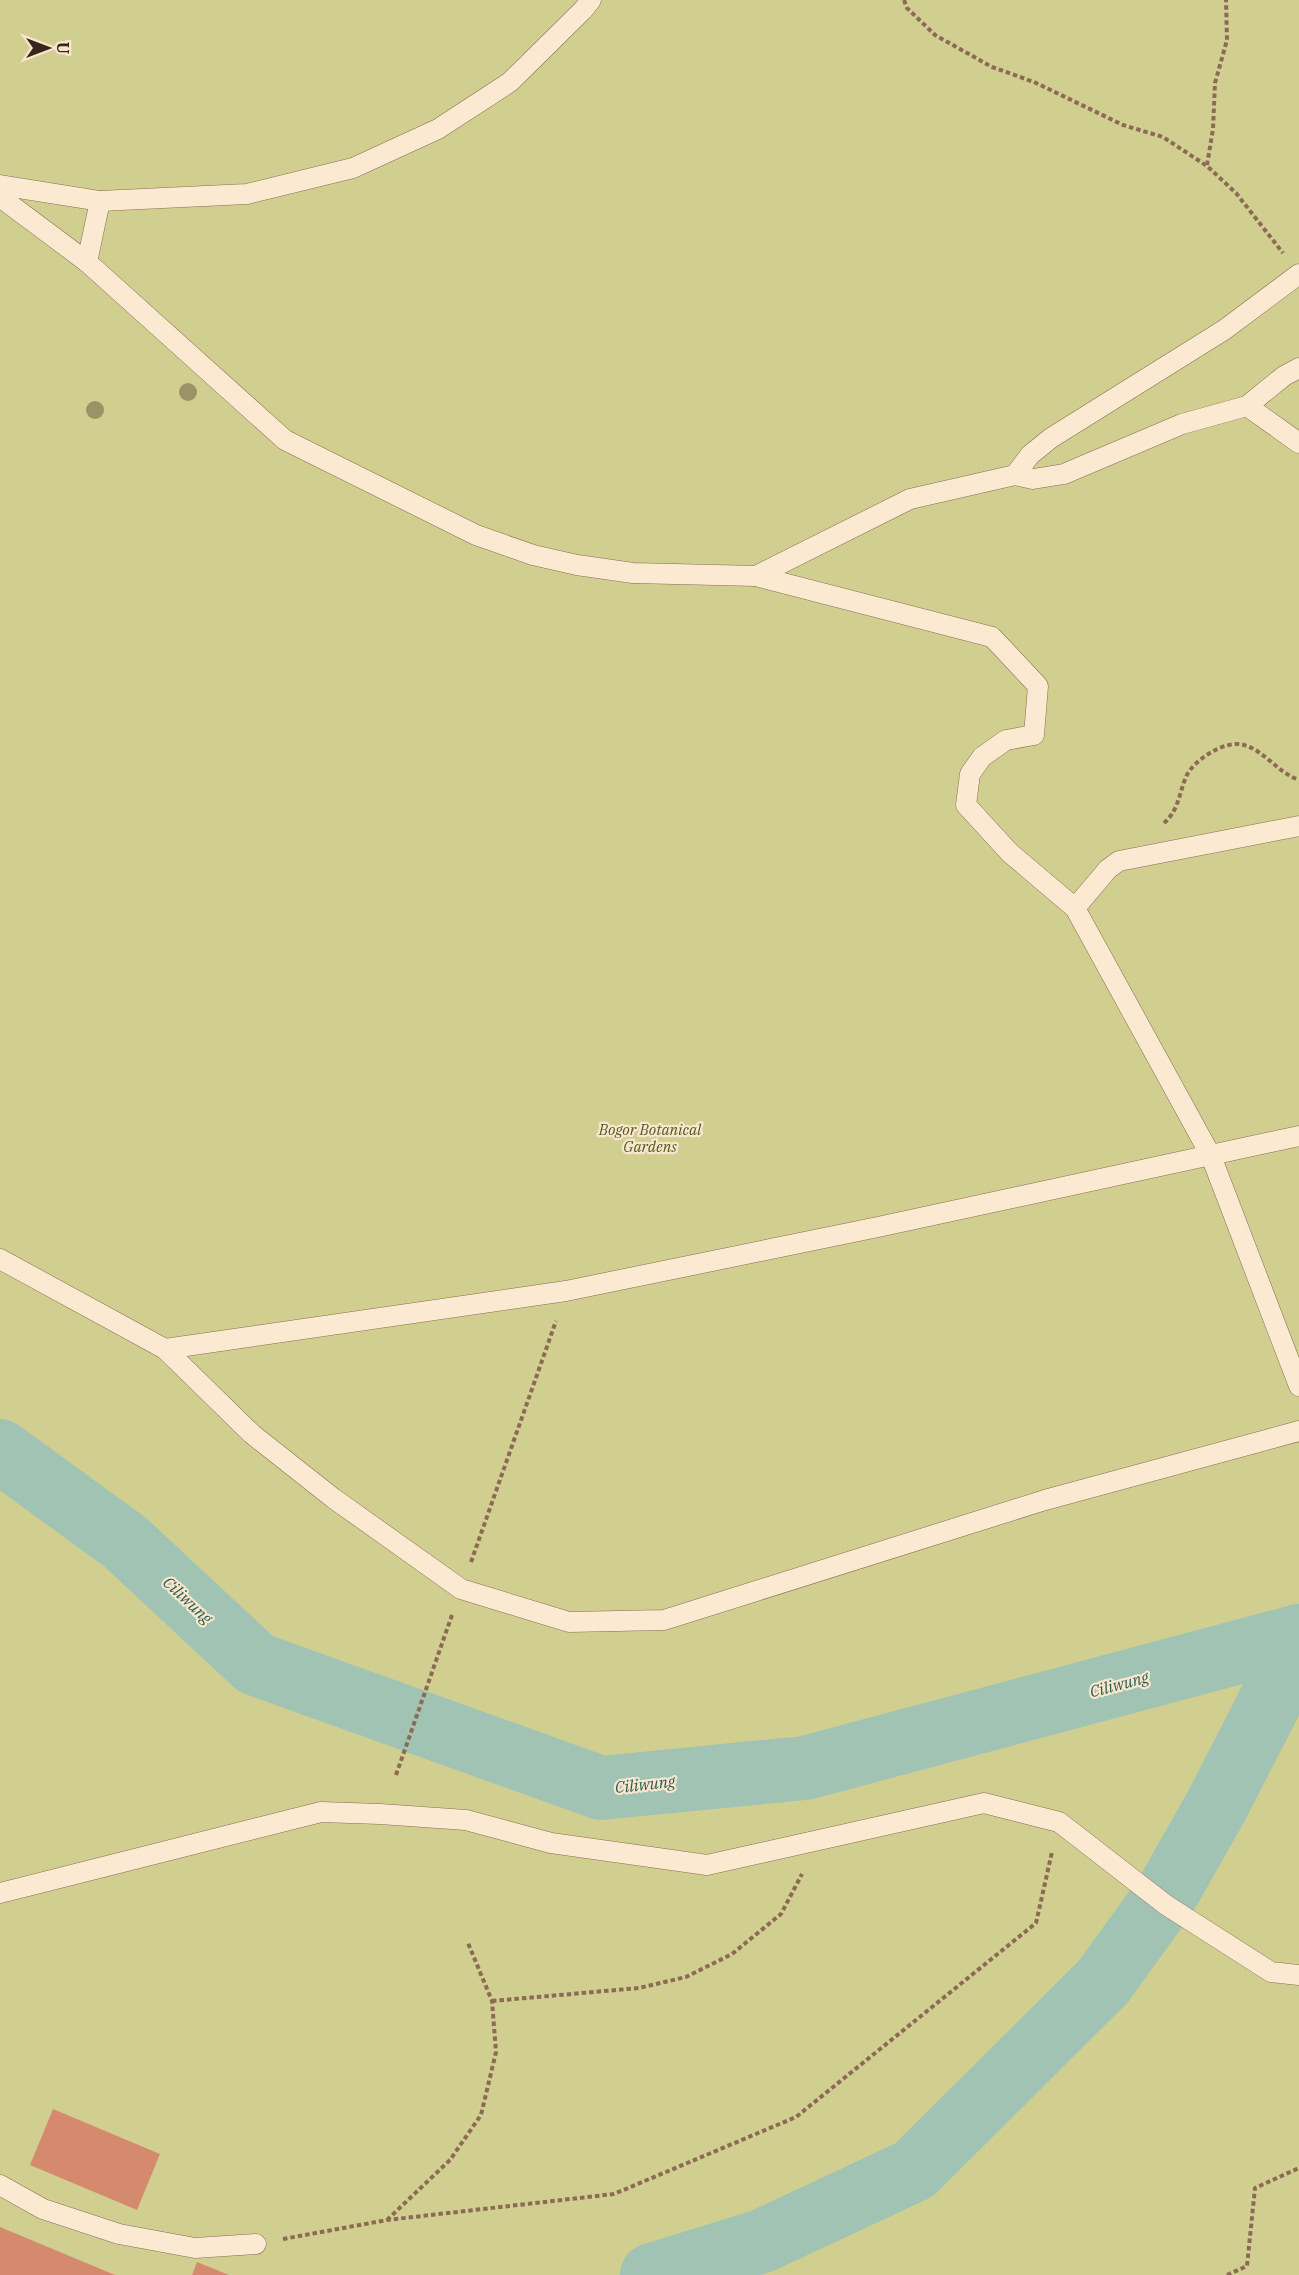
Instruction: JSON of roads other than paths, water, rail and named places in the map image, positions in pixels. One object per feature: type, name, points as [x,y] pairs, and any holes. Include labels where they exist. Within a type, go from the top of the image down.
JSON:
[{"type":"lane","points":[[0,185],[111,200],[247,194],[353,168],[438,129],[510,82],[591,0]]},
{"type":"lane","points":[[0,197],[87,262],[285,440],[476,535],[534,555],[577,565],[633,573],[756,576],[992,637],[1038,686],[1034,735],[1006,740],[982,757],[970,774],[966,805],[1010,853],[1075,908],[1211,1156],[1299,1386]]},
{"type":"lane","points":[[87,262],[111,200]]},
{"type":"lane","points":[[1015,475],[1030,455],[1052,438],[1224,330],[1299,274]]},
{"type":"lane","points":[[756,576],[910,499],[1015,475],[1033,479],[1064,474],[1182,424],[1246,406],[1284,376],[1299,368]]},
{"type":"lane","points":[[1246,406],[1299,443]]},
{"type":"lane","points":[[1075,908],[1108,869],[1119,861],[1299,826]]},
{"type":"lane","points":[[165,1349],[566,1291],[1299,1136]]},
{"type":"lane","points":[[0,1258],[165,1349],[252,1434],[333,1498],[461,1589],[569,1622],[664,1620],[1045,1500],[1299,1431]]},
{"type":"lane","points":[[0,1893],[321,1812],[466,1820],[551,1844],[707,1865],[984,1803],[1059,1822],[1166,1905],[1271,1972],[1299,1975]]},
{"type":"lane","points":[[0,2185],[43,2209],[119,2234],[195,2248],[256,2244]]},
{"type":"waterway","name":"Ciliwung","points":[[0,1451],[125,1542],[256,1664],[601,1788],[805,1768],[1299,1636]]},
{"type":"waterway","points":[[652,2275],[762,2241],[914,2170],[1103,1982],[1166,1895],[1217,1805],[1299,1645]]},
{"type":"park label","name":"Bogor Botanical Gardens","points":[[650,1138]]}]
